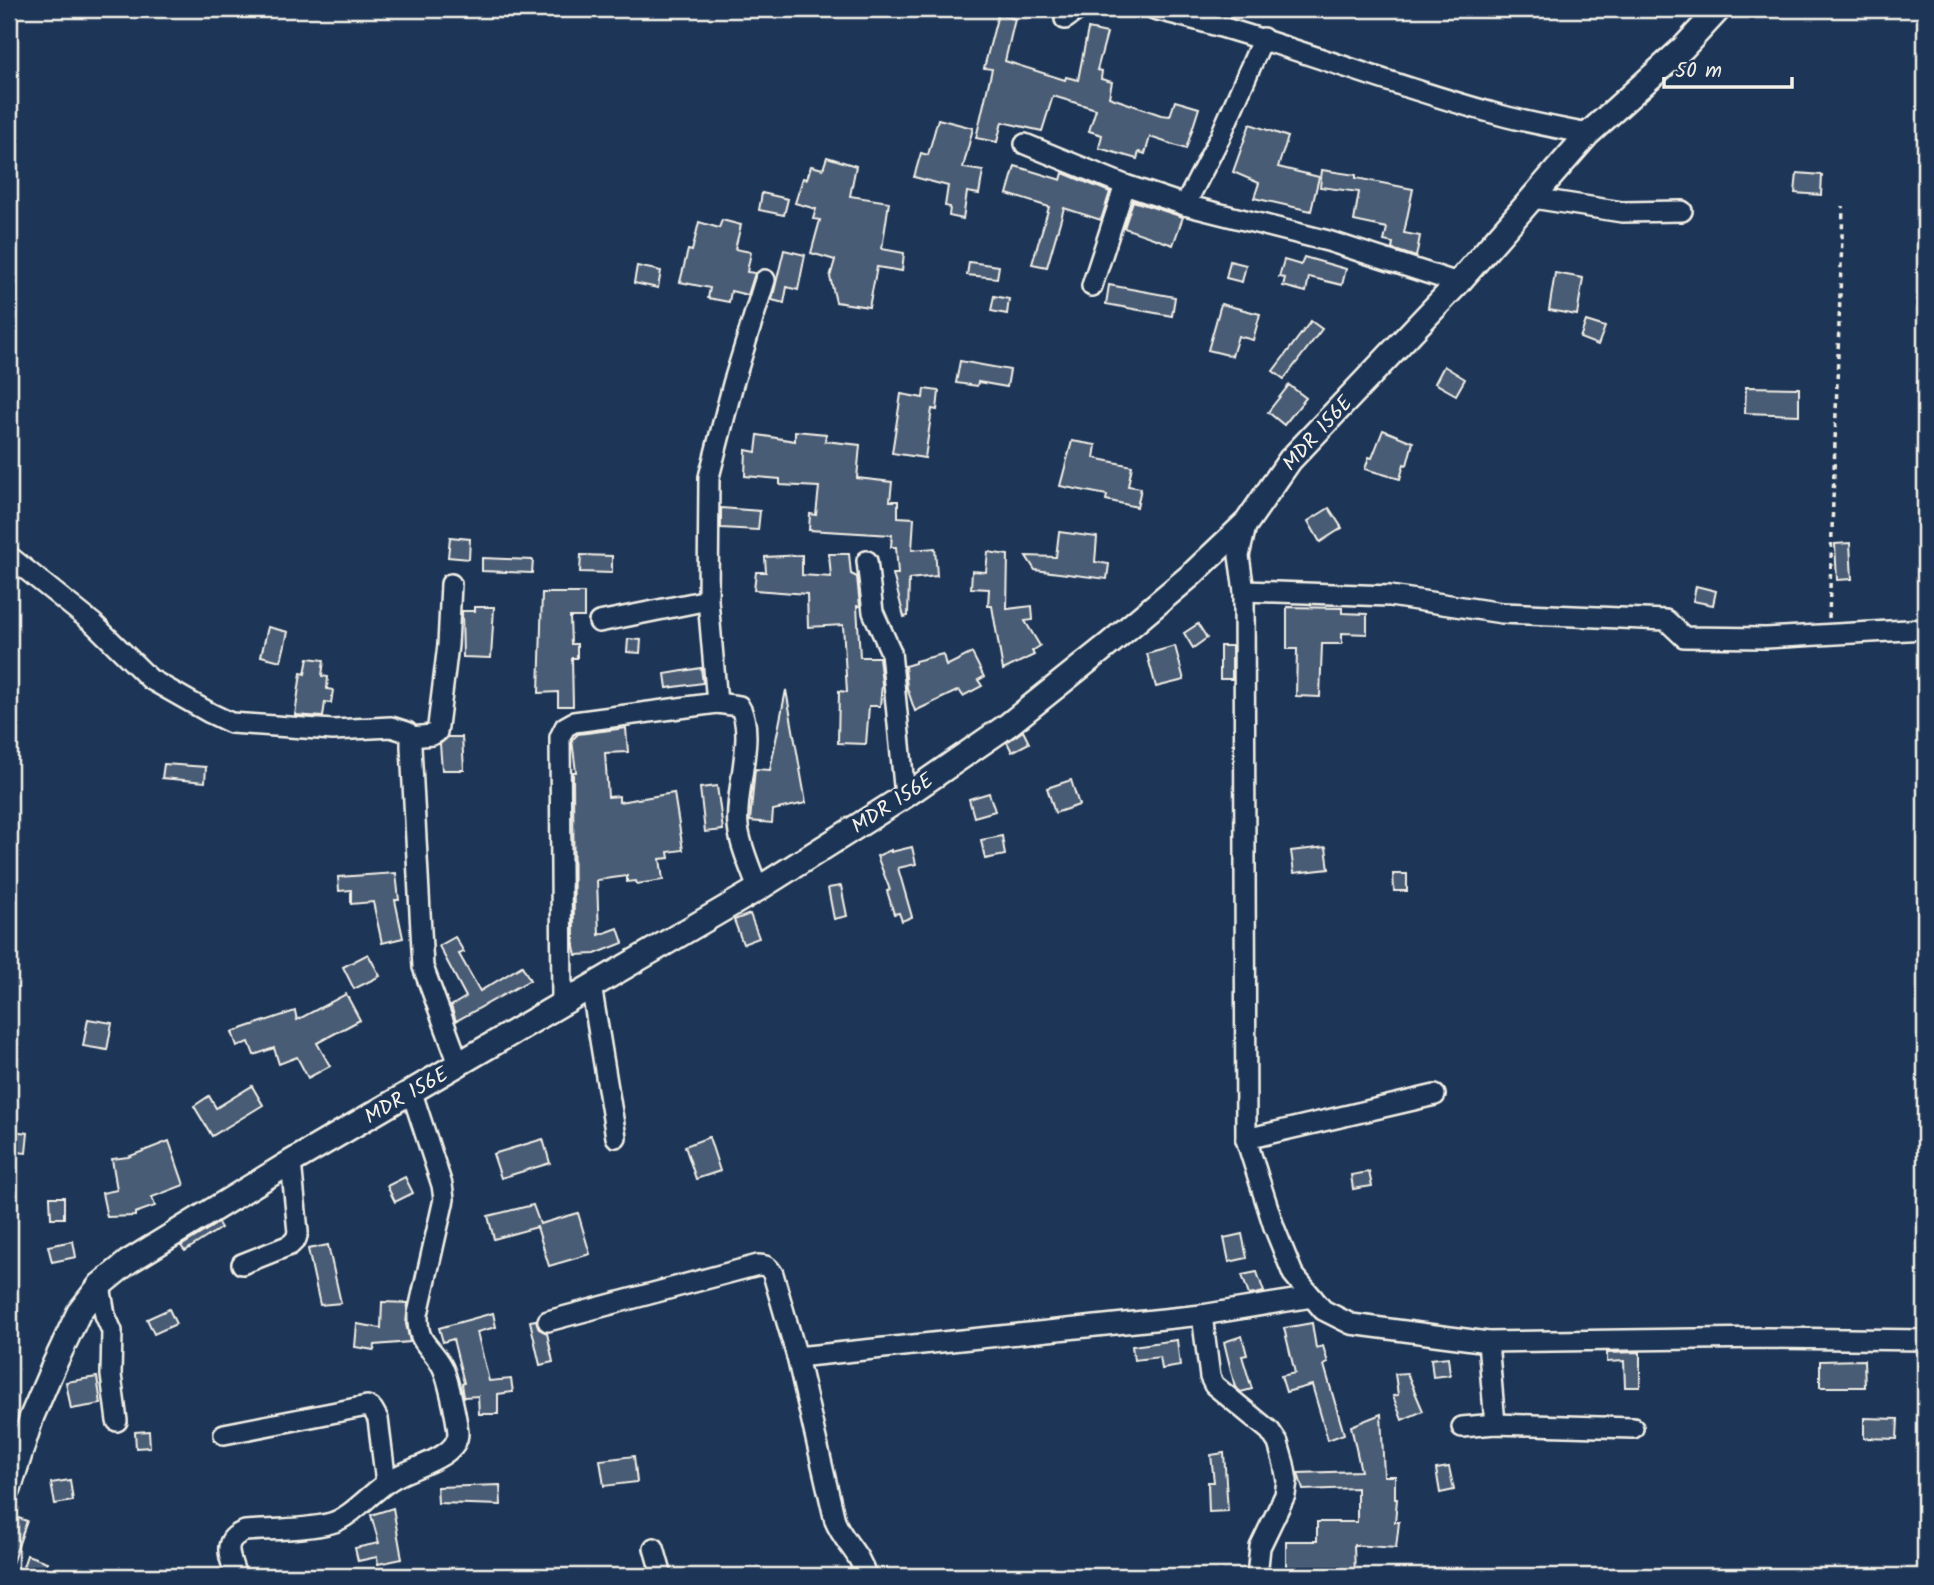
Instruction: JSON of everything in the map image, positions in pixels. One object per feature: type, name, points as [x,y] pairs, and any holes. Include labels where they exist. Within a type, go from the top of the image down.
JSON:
[{"type":"main road","name":"MDR 156E","points":[[9,1489],[32,1416],[54,1365],[79,1312],[100,1285],[128,1262],[291,1162],[758,889],[905,796],[1008,725],[1190,576],[1247,522],[1290,460],[1458,283],[1588,134],[1683,48],[1719,9]]},
{"type":"street","points":[[1154,9],[1263,38],[1501,116],[1588,134]]},
{"type":"street","points":[[1185,205],[1220,137],[1263,38]]},
{"type":"street","points":[[1025,144],[1125,185],[1185,205],[1328,241],[1458,283]]},
{"type":"street","points":[[1092,286],[1125,185]]},
{"type":"street","points":[[1533,198],[1622,212],[1682,211]]},
{"type":"street","points":[[717,703],[708,600],[709,477],[733,384],[765,280]]},
{"type":"street","points":[[1247,522],[1239,556],[1244,592],[1246,1139],[1274,1227],[1293,1274],[1312,1297],[1323,1310],[1351,1324],[1488,1342],[1768,1338],[1925,1340]]},
{"type":"street","points":[[9,556],[94,624],[150,679],[231,723],[333,730],[391,727],[403,730],[411,737],[423,967],[459,1064]]},
{"type":"street","points":[[867,561],[873,612],[891,652],[905,796]]},
{"type":"street","points":[[411,737],[437,732],[448,645],[451,584]]},
{"type":"street","points":[[1244,592],[1390,596],[1502,613],[1667,620],[1684,637],[1766,638],[1925,629]]},
{"type":"street","points":[[599,622],[708,600]]},
{"type":"street","points":[[562,1002],[559,737],[565,727],[574,722],[717,703],[739,706],[745,715],[747,729],[737,805],[737,827],[758,889]]},
{"type":"street","points":[[590,985],[616,1137]]},
{"type":"street","points":[[236,1576],[228,1550],[230,1541],[237,1534],[334,1523],[386,1483],[455,1446],[458,1434],[446,1375],[440,1363],[425,1346],[418,1330],[418,1314],[444,1199],[438,1171],[412,1093]]},
{"type":"street","points":[[1246,1139],[1436,1095]]},
{"type":"street","points":[[242,1264],[290,1245],[296,1239],[298,1232],[291,1162]]},
{"type":"street","points":[[548,1321],[765,1265],[773,1274],[797,1357],[835,1521],[845,1543],[858,1555],[866,1576]]},
{"type":"street","points":[[100,1285],[105,1315],[112,1331],[111,1375],[117,1421]]},
{"type":"street","points":[[797,1357],[1202,1315],[1312,1297]]},
{"type":"street","points":[[1202,1315],[1210,1377],[1214,1385],[1270,1431],[1278,1443],[1284,1464],[1287,1481],[1285,1494],[1260,1547],[1257,1576]]},
{"type":"street","points":[[1488,1342],[1495,1424]]},
{"type":"street","points":[[225,1434],[367,1406],[378,1419],[386,1483]]},
{"type":"street","points":[[1462,1427],[1495,1424],[1633,1428]]},
{"type":"street","points":[[654,1548],[662,1576]]},
{"type":"path","points":[[1829,635],[1843,207]]},
{"type":"building","points":[[998,14],[1015,19],[1005,61],[1065,80],[1066,77],[1078,80],[1088,29],[1107,33],[1097,70],[1102,71],[1101,79],[1112,82],[1109,97],[1161,115],[1170,116],[1175,101],[1199,108],[1186,149],[1150,137],[1145,154],[1139,152],[1137,159],[1099,148],[1102,135],[1089,131],[1096,109],[1053,96],[1042,131],[1002,122],[997,142],[976,138],[992,69],[984,68]]},
{"type":"building","points":[[938,119],[973,128],[963,168],[983,171],[979,194],[967,192],[963,219],[949,216],[950,207],[945,206],[948,186],[914,177],[921,153],[928,155]]},
{"type":"building","points":[[1250,124],[1288,137],[1278,167],[1319,177],[1311,211],[1254,198],[1259,183],[1233,172]]},
{"type":"building","points":[[827,157],[856,166],[850,196],[889,202],[882,249],[904,253],[902,271],[877,267],[869,307],[836,302],[830,277],[835,260],[811,253],[820,220],[813,219],[816,209],[795,203],[803,178],[807,179],[811,166],[823,169]]},
{"type":"building","points":[[1015,166],[1061,180],[1063,173],[1110,192],[1101,220],[1064,208],[1047,267],[1032,264],[1049,207],[1007,194]]},
{"type":"building","points":[[1322,170],[1413,189],[1404,233],[1420,236],[1416,257],[1392,249],[1393,243],[1384,241],[1387,228],[1354,221],[1359,192],[1320,187]]},
{"type":"building","points":[[1797,173],[1822,175],[1821,195],[1795,193]]},
{"type":"building","points":[[762,193],[788,199],[784,215],[759,210]]},
{"type":"building","points":[[1133,201],[1183,217],[1173,245],[1124,228]]},
{"type":"building","points":[[722,220],[741,225],[735,249],[751,252],[747,272],[755,273],[748,295],[731,291],[729,302],[708,298],[710,288],[680,282],[699,222],[719,228]]},
{"type":"building","points":[[784,250],[805,255],[798,290],[787,287],[784,303],[772,300]]},
{"type":"building","points":[[1304,257],[1346,269],[1342,285],[1309,277],[1306,292],[1283,286],[1285,278],[1279,277],[1284,260],[1301,265]]},
{"type":"building","points":[[1230,261],[1246,265],[1242,282],[1226,278]]},
{"type":"building","points":[[969,262],[999,266],[997,278],[967,275]]},
{"type":"building","points":[[637,266],[661,271],[658,288],[634,283]]},
{"type":"building","points":[[1555,273],[1583,278],[1577,315],[1549,310]]},
{"type":"building","points":[[1109,285],[1175,297],[1172,316],[1106,304]]},
{"type":"building","points":[[994,296],[1009,299],[1007,314],[991,311]]},
{"type":"building","points":[[1221,304],[1260,314],[1253,340],[1238,336],[1232,356],[1208,350]]},
{"type":"building","points":[[1311,321],[1322,329],[1284,379],[1273,371]]},
{"type":"building","points":[[1586,321],[1605,327],[1598,345],[1580,338]]},
{"type":"building","points":[[960,361],[1010,370],[1007,387],[978,382],[977,386],[956,383]]},
{"type":"building","points":[[1444,366],[1465,379],[1456,395],[1435,383]]},
{"type":"building","points":[[1289,385],[1306,398],[1284,425],[1268,412]]},
{"type":"building","points":[[1746,387],[1799,388],[1799,415],[1745,413]]},
{"type":"building","points":[[924,389],[939,391],[937,410],[932,409],[925,458],[892,453],[901,394],[923,398]]},
{"type":"building","points":[[1383,430],[1413,442],[1400,479],[1365,469]]},
{"type":"building","points":[[795,431],[826,434],[825,441],[860,445],[857,478],[892,482],[890,501],[898,501],[898,517],[914,518],[912,550],[935,548],[937,576],[909,579],[908,616],[904,617],[893,574],[898,574],[896,547],[891,547],[892,535],[809,530],[810,514],[816,515],[819,487],[780,485],[780,479],[745,476],[746,450],[756,452],[758,435],[795,441]]},
{"type":"building","points":[[1072,441],[1096,445],[1094,458],[1132,466],[1128,486],[1141,488],[1137,507],[1106,500],[1107,495],[1060,486]]},
{"type":"building","points":[[721,508],[760,511],[758,530],[721,528]]},
{"type":"building","points":[[1329,508],[1342,528],[1320,542],[1308,521]]},
{"type":"building","points":[[1059,532],[1097,537],[1095,562],[1109,564],[1107,579],[1035,570],[1026,556],[1056,557]]},
{"type":"building","points":[[450,537],[470,539],[469,559],[448,557]]},
{"type":"building","points":[[1850,543],[1852,579],[1837,580],[1835,544]]},
{"type":"building","points":[[988,552],[1008,555],[1007,609],[1032,606],[1033,620],[1025,621],[1040,646],[1032,651],[1034,655],[1003,670],[992,606],[988,606],[989,589],[971,588],[972,571],[986,572]]},
{"type":"building","points":[[829,554],[849,554],[851,574],[857,577],[860,657],[879,657],[882,684],[880,706],[869,706],[866,744],[838,743],[839,691],[847,692],[843,625],[808,627],[807,594],[754,590],[756,572],[766,572],[765,557],[802,555],[802,575],[831,577]]},
{"type":"building","points":[[581,555],[612,556],[612,573],[580,572]]},
{"type":"building","points":[[482,558],[533,560],[532,573],[482,571]]},
{"type":"building","points":[[1696,586],[1716,591],[1713,605],[1693,601]]},
{"type":"building","points":[[542,593],[584,593],[584,617],[570,617],[571,644],[577,644],[577,658],[572,658],[573,706],[558,706],[558,692],[539,693]]},
{"type":"building","points":[[475,607],[494,607],[491,658],[463,657],[462,611],[475,611]]},
{"type":"building","points":[[1287,607],[1342,608],[1342,613],[1367,614],[1367,634],[1342,633],[1342,644],[1322,644],[1320,697],[1296,696],[1297,649],[1287,649]]},
{"type":"building","points":[[1198,624],[1207,638],[1193,648],[1184,633]]},
{"type":"building","points":[[268,627],[288,632],[281,661],[261,656]]},
{"type":"building","points":[[628,639],[641,640],[640,653],[627,652]]},
{"type":"building","points":[[1175,646],[1184,680],[1156,687],[1147,654]]},
{"type":"building","points":[[1220,646],[1232,646],[1232,679],[1220,679]]},
{"type":"building","points":[[972,653],[984,677],[978,680],[982,686],[963,696],[959,690],[915,711],[907,688],[905,666],[943,654],[946,666]]},
{"type":"building","points":[[308,658],[324,660],[322,676],[328,677],[327,689],[333,690],[331,703],[325,702],[323,717],[295,715],[301,673],[305,674]]},
{"type":"building","points":[[701,668],[703,683],[667,688],[665,674]]},
{"type":"building","points":[[786,690],[806,803],[773,810],[772,823],[750,821],[755,769],[770,770]]},
{"type":"building","points":[[626,728],[628,752],[605,753],[608,797],[619,796],[619,802],[674,793],[683,850],[668,852],[669,858],[660,859],[663,880],[637,884],[636,881],[627,882],[627,876],[597,880],[599,935],[618,928],[623,943],[595,954],[576,955],[573,772],[576,772],[572,740],[578,734]]},
{"type":"building","points":[[1023,731],[1029,743],[1012,752],[1007,742]]},
{"type":"building","points":[[448,737],[462,737],[464,770],[442,770],[440,744]]},
{"type":"building","points":[[164,764],[206,767],[205,782],[162,778]]},
{"type":"building","points":[[1071,780],[1079,805],[1055,813],[1047,788]]},
{"type":"building","points":[[717,786],[723,830],[705,832],[700,788]]},
{"type":"building","points":[[989,793],[995,811],[974,817],[969,799]]},
{"type":"building","points":[[1002,836],[1005,855],[985,859],[981,840]]},
{"type":"building","points":[[912,847],[916,864],[898,868],[912,917],[902,921],[899,913],[894,914],[887,891],[890,890],[877,856],[891,850]]},
{"type":"building","points":[[1326,847],[1329,869],[1294,873],[1291,851]]},
{"type":"building","points":[[396,873],[399,900],[395,900],[403,938],[382,943],[373,902],[351,904],[351,890],[339,891],[338,877]]},
{"type":"building","points":[[1393,874],[1407,874],[1407,891],[1394,891]]},
{"type":"building","points":[[841,886],[847,916],[834,919],[828,888]]},
{"type":"building","points":[[750,914],[759,938],[743,944],[734,920]]},
{"type":"building","points":[[455,937],[464,952],[459,954],[480,991],[522,966],[530,980],[456,1021],[451,1006],[466,997],[439,946]]},
{"type":"building","points":[[368,954],[380,976],[354,989],[343,967]]},
{"type":"building","points":[[346,994],[360,1020],[317,1043],[330,1066],[308,1078],[297,1057],[279,1064],[274,1048],[254,1055],[249,1042],[237,1046],[232,1032],[295,1011],[297,1020]]},
{"type":"building","points":[[88,1019],[112,1023],[107,1050],[83,1046]]},
{"type":"building","points":[[252,1086],[263,1105],[212,1136],[194,1106],[209,1096],[216,1108]]},
{"type":"building","points":[[11,1131],[28,1133],[26,1153],[9,1151]]},
{"type":"building","points":[[709,1137],[720,1171],[696,1179],[685,1146]]},
{"type":"building","points":[[543,1139],[550,1163],[501,1178],[493,1154]]},
{"type":"building","points":[[169,1141],[184,1185],[152,1197],[155,1206],[135,1213],[135,1216],[107,1217],[102,1193],[117,1190],[112,1159],[128,1157]]},
{"type":"building","points":[[1369,1172],[1372,1186],[1353,1189],[1351,1175]]},
{"type":"building","points":[[405,1177],[413,1193],[395,1202],[387,1186]]},
{"type":"building","points":[[50,1197],[64,1197],[64,1218],[51,1218]]},
{"type":"building","points":[[533,1205],[540,1224],[578,1213],[590,1254],[549,1266],[537,1227],[494,1239],[488,1216]]},
{"type":"building","points":[[218,1223],[221,1228],[185,1251],[181,1246]]},
{"type":"building","points":[[1242,1234],[1247,1258],[1229,1262],[1224,1238]]},
{"type":"building","points":[[73,1241],[76,1257],[52,1262],[48,1246]]},
{"type":"building","points":[[328,1245],[341,1303],[320,1305],[308,1249]]},
{"type":"building","points":[[1257,1272],[1264,1292],[1249,1295],[1242,1275]]},
{"type":"building","points":[[382,1302],[408,1303],[406,1324],[410,1342],[375,1345],[374,1350],[355,1347],[357,1324],[381,1328]]},
{"type":"building","points":[[169,1309],[176,1324],[154,1334],[147,1319]]},
{"type":"building","points":[[493,1313],[496,1327],[477,1332],[489,1381],[511,1379],[513,1392],[498,1394],[498,1414],[479,1414],[478,1396],[464,1397],[464,1383],[453,1339],[443,1342],[439,1328]]},
{"type":"building","points":[[536,1320],[539,1329],[547,1333],[553,1362],[540,1365],[530,1321]]},
{"type":"building","points":[[1312,1323],[1316,1348],[1323,1346],[1328,1363],[1324,1365],[1344,1434],[1328,1440],[1312,1385],[1286,1392],[1281,1376],[1295,1373],[1284,1328]]},
{"type":"building","points":[[1242,1336],[1247,1355],[1242,1356],[1252,1389],[1241,1392],[1235,1387],[1224,1342]]},
{"type":"building","points":[[1177,1340],[1180,1366],[1162,1369],[1160,1357],[1134,1360],[1132,1346]]},
{"type":"building","points":[[1640,1352],[1640,1387],[1625,1387],[1624,1361],[1607,1362],[1607,1353]]},
{"type":"building","points":[[1448,1357],[1450,1375],[1433,1377],[1431,1359]]},
{"type":"building","points":[[1864,1360],[1865,1387],[1820,1387],[1820,1361]]},
{"type":"building","points":[[1407,1373],[1423,1411],[1402,1420],[1393,1396],[1398,1395],[1395,1374]]},
{"type":"building","points":[[97,1377],[101,1404],[71,1409],[66,1382]]},
{"type":"building","points":[[1381,1414],[1384,1476],[1395,1476],[1395,1522],[1399,1522],[1396,1548],[1354,1545],[1355,1574],[1286,1568],[1286,1541],[1317,1541],[1317,1522],[1357,1522],[1357,1488],[1303,1490],[1298,1473],[1361,1471],[1351,1426]]},
{"type":"building","points":[[1864,1418],[1898,1419],[1897,1439],[1864,1438]]},
{"type":"building","points":[[149,1431],[150,1447],[136,1448],[135,1432]]},
{"type":"building","points":[[1224,1453],[1228,1511],[1209,1512],[1208,1482],[1214,1482],[1211,1455]]},
{"type":"building","points":[[634,1456],[637,1482],[604,1486],[600,1460]]},
{"type":"building","points":[[1449,1467],[1454,1490],[1440,1493],[1436,1469]]},
{"type":"building","points":[[70,1480],[73,1501],[55,1504],[51,1483]]},
{"type":"building","points":[[500,1485],[501,1505],[438,1503],[437,1487]]},
{"type":"building","points":[[393,1508],[402,1559],[378,1564],[377,1557],[358,1561],[355,1548],[379,1543],[371,1515]]},
{"type":"building","points":[[9,1515],[27,1521],[11,1566],[9,1565]]},
{"type":"building","points":[[27,1555],[47,1562],[42,1574],[23,1567]]}]
